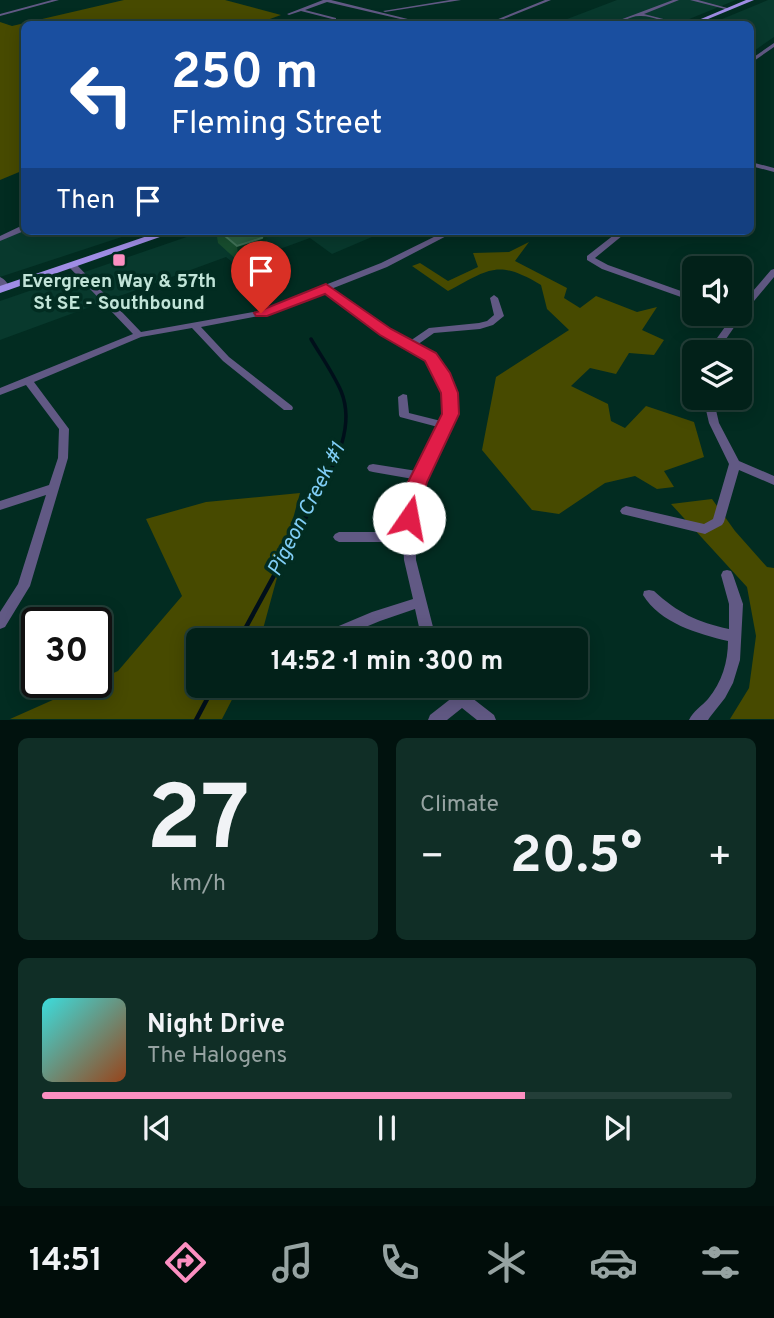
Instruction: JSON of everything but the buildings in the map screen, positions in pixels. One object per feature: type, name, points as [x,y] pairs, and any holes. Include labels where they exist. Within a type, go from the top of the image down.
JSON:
[{"type":"main road","points":[[699,21],[751,0]]},
{"type":"main road","points":[[2,286],[160,235]]},
{"type":"street","points":[[0,15],[57,0]]},
{"type":"street","points":[[289,14],[326,0],[413,21]]},
{"type":"street","points":[[378,13],[457,0]]},
{"type":"street","points":[[496,21],[549,0]]},
{"type":"street","points":[[619,21],[677,0]]},
{"type":"street","points":[[692,0],[729,9]]},
{"type":"street","points":[[300,10],[334,19]]},
{"type":"street","points":[[638,14],[665,21]]},
{"type":"street","points":[[754,59],[774,45]]},
{"type":"street","points":[[754,165],[774,170]]},
{"type":"street","points":[[0,239],[21,229]]},
{"type":"street","points":[[0,392],[139,334],[261,313],[384,265],[444,235]]},
{"type":"street","points":[[619,235],[590,258],[605,267],[682,294]]},
{"type":"street","points":[[72,265],[139,334]]},
{"type":"street","points":[[752,298],[774,272]]},
{"type":"street","points":[[326,289],[386,332],[431,357],[442,373],[450,393],[450,414],[420,476],[409,518],[410,560],[428,628]]},
{"type":"street","points":[[411,345],[432,330],[490,323],[499,316],[494,299]]},
{"type":"street","points":[[195,326],[226,359],[288,408]]},
{"type":"street","points":[[0,623],[24,586],[51,489],[63,458],[64,429],[28,380]]},
{"type":"street","points":[[403,397],[404,415],[444,425]]},
{"type":"street","points":[[711,410],[714,423],[735,464],[774,481]]},
{"type":"street","points":[[626,511],[705,529],[712,528],[718,522],[735,464]]},
{"type":"street","points":[[373,468],[420,476]]},
{"type":"street","points":[[0,506],[51,489]]},
{"type":"street","points":[[339,537],[410,537]]},
{"type":"street","points":[[696,719],[704,714],[731,675],[736,653],[736,604],[727,575]]},
{"type":"street","points":[[649,595],[671,616],[701,629],[735,636]]},
{"type":"street","points":[[348,628],[377,615],[420,602]]},
{"type":"street","points":[[435,719],[454,698]]},
{"type":"street","points":[[466,698],[489,719]]},
{"type":"shaded area","points":[[124,0],[225,0],[281,15],[264,21],[34,21]]},
{"type":"shaded area","points":[[617,0],[736,0],[684,21],[562,21]]},
{"type":"shaded area","points":[[774,0],[774,37],[754,51],[754,21],[717,21]]},
{"type":"shaded area","points":[[0,22],[12,26],[21,24],[21,171],[0,180]]},
{"type":"shaded area","points":[[21,231],[21,235],[128,235],[0,277],[0,240]]},
{"type":"shaded area","points":[[192,235],[377,235],[332,254],[310,238],[236,265],[226,257],[0,340],[0,301]]},
{"type":"shaded area","points":[[529,242],[515,261],[567,288],[564,298],[580,308],[596,296],[637,312],[657,307],[642,330],[664,340],[654,355],[629,353],[616,374],[590,368],[571,386],[608,404],[611,421],[625,428],[646,406],[694,422],[704,457],[664,471],[674,487],[657,489],[635,476],[605,483],[559,514],[532,510],[482,450],[496,377],[569,330],[547,309],[541,285],[514,272],[494,270],[448,291],[412,266],[420,263],[448,281],[478,267],[473,253],[509,252]]},
{"type":"shaded area","points":[[300,493],[263,628],[186,628],[186,698],[233,698],[222,719],[10,719],[57,698],[112,698],[112,674],[118,671],[182,596],[146,519],[206,502]]},
{"type":"shaded area","points":[[712,499],[735,531],[767,567],[774,568],[774,719],[730,719],[749,688],[756,636],[747,587],[671,504]]},
{"type":"waterway","name":"Pigeon Creek #1","points":[[311,339],[341,391],[346,420],[340,449],[313,504]]},
{"type":"waterway","name":"Pigeon Creek #1","points":[[246,628],[314,502]]},
{"type":"waterway","name":"Pigeon Creek #1","points":[[196,720],[208,698]]},
{"type":"place","name":"Evergreen Way & 57th St SE - Southbound","points":[[119,260]]},
{"type":"route","points":[[261,313],[326,289],[386,332],[431,357],[442,373],[450,393],[450,414],[430,450],[417,482],[409,518]]}]
